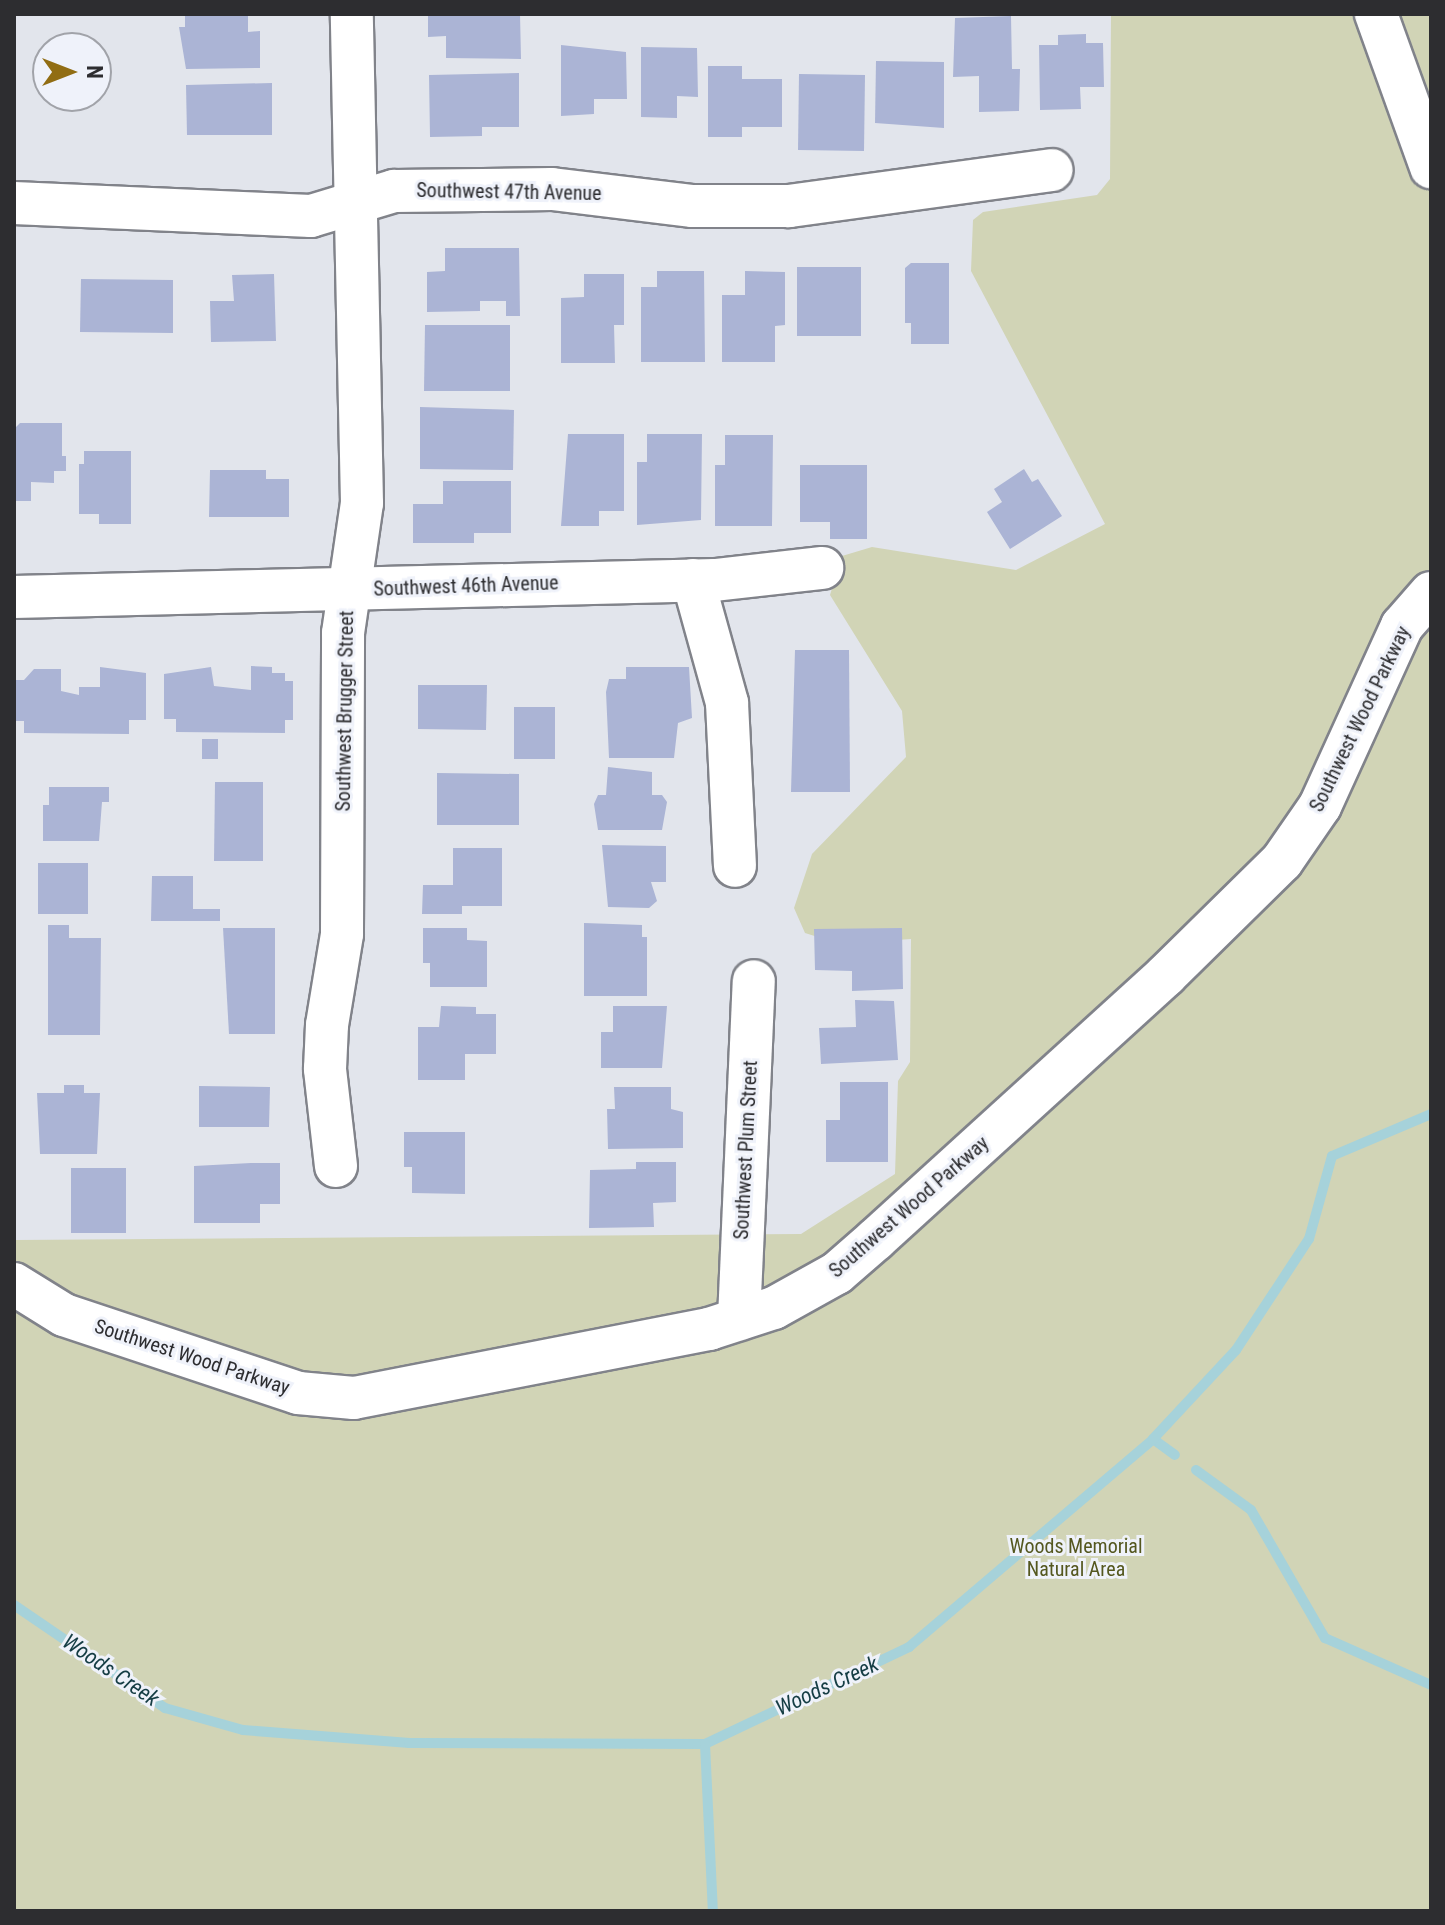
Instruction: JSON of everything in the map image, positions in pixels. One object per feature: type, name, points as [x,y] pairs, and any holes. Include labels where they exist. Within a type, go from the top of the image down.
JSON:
[{"type":"street","name":"Southwest Brugger Street","points":[[336,1166],[325,1069],[330,996],[342,934],[343,633],[362,503],[352,14]]},
{"type":"street","points":[[1376,14],[1431,167]]},
{"type":"street","name":"Southwest 47th Avenue","points":[[14,203],[291,217],[324,215],[394,191],[552,189],[693,206],[789,206],[1052,170]]},
{"type":"street","name":"Southwest 46th Avenue","points":[[14,597],[693,580],[822,568]]},
{"type":"street","points":[[693,580],[727,703],[735,866]]},
{"type":"street","name":"Southwest Wood Parkway","points":[[14,1284],[64,1315],[298,1393],[354,1398],[739,1319],[774,1308],[837,1273],[1165,976],[1299,838],[1320,806],[1402,626],[1431,593]]},
{"type":"street","name":"Southwest Plum Street","points":[[739,1319],[754,981]]},
{"type":"green space","name":"Woods Memorial Natural Area","points":[[1111,14],[1431,14],[1431,1911],[14,1911],[16,1240],[801,1234],[895,1174],[898,1081],[910,1062],[911,939],[840,944],[805,933],[794,908],[812,854],[906,757],[902,711],[830,595],[842,556],[872,547],[1016,570],[1105,524],[971,271],[973,220],[983,212],[1097,195],[1110,179]]},
{"type":"building","points":[[185,14],[248,14],[248,32],[260,31],[260,68],[186,69],[179,27],[185,27]]},
{"type":"building","points":[[428,14],[520,14],[521,59],[446,58],[446,36],[428,37]]},
{"type":"building","points":[[1011,16],[1012,69],[1020,69],[1019,111],[979,112],[979,76],[953,77],[955,18]]},
{"type":"building","points":[[1086,34],[1086,43],[1103,43],[1104,87],[1080,87],[1081,109],[1040,110],[1039,45],[1058,45],[1058,35]]},
{"type":"building","points":[[561,45],[626,52],[627,99],[594,99],[594,114],[561,116]]},
{"type":"building","points":[[641,47],[697,48],[698,97],[677,96],[677,118],[641,117]]},
{"type":"building","points":[[876,61],[944,62],[944,128],[875,123]]},
{"type":"building","points":[[708,66],[742,66],[742,79],[782,79],[782,127],[742,127],[742,137],[708,137]]},
{"type":"building","points":[[519,73],[519,127],[482,127],[482,136],[430,137],[429,75]]},
{"type":"building","points":[[799,74],[865,75],[864,151],[798,150]]},
{"type":"building","points":[[272,83],[272,135],[187,135],[186,85]]},
{"type":"building","points":[[445,248],[519,248],[520,316],[506,316],[506,301],[480,301],[480,311],[427,312],[427,272],[445,271]]},
{"type":"building","points":[[911,263],[949,263],[949,344],[911,344],[911,323],[905,323],[905,268]]},
{"type":"building","points":[[797,267],[861,267],[861,336],[797,336]]},
{"type":"building","points":[[657,271],[704,271],[705,362],[641,362],[641,287],[657,287]]},
{"type":"building","points":[[745,271],[785,272],[785,325],[775,326],[775,362],[722,362],[722,295],[745,295]]},
{"type":"building","points":[[274,274],[276,341],[211,342],[210,301],[234,301],[232,275]]},
{"type":"building","points":[[584,274],[624,274],[624,325],[614,325],[615,363],[561,363],[561,298],[584,297]]},
{"type":"building","points":[[81,279],[173,280],[173,333],[80,332]]},
{"type":"building","points":[[425,325],[510,325],[510,391],[424,391]]},
{"type":"building","points":[[420,407],[514,410],[513,470],[420,469]]},
{"type":"building","points":[[20,423],[62,423],[62,456],[66,456],[66,471],[54,471],[54,483],[31,482],[31,501],[14,501],[14,429]]},
{"type":"building","points":[[568,434],[624,434],[624,511],[599,511],[599,526],[561,526]]},
{"type":"building","points":[[647,434],[702,434],[701,520],[637,525],[637,462],[647,462]]},
{"type":"building","points":[[725,435],[773,435],[772,526],[715,526],[715,465],[725,465]]},
{"type":"building","points":[[84,451],[131,451],[131,524],[99,524],[99,514],[79,514],[79,464],[84,464]]},
{"type":"building","points":[[800,465],[867,465],[867,539],[830,539],[830,522],[800,522]]},
{"type":"building","points":[[1024,469],[1032,482],[1038,479],[1062,516],[1010,549],[987,512],[1002,502],[994,489]]},
{"type":"building","points":[[210,470],[266,470],[266,479],[289,479],[289,517],[209,517]]},
{"type":"building","points":[[443,481],[511,481],[511,533],[474,533],[474,543],[413,543],[413,504],[443,504]]},
{"type":"building","points":[[795,650],[849,650],[850,792],[791,792]]},
{"type":"building","points":[[251,666],[272,667],[272,673],[285,673],[285,681],[293,681],[293,720],[285,720],[285,733],[176,732],[176,719],[164,719],[164,674],[211,667],[214,686],[251,690]]},
{"type":"building","points":[[100,667],[146,673],[146,720],[129,720],[129,734],[24,733],[24,721],[16,721],[16,680],[24,680],[34,669],[61,669],[61,691],[79,695],[79,687],[100,687]]},
{"type":"building","points":[[626,667],[689,667],[692,718],[678,723],[674,758],[609,758],[606,692],[609,679],[626,679]]},
{"type":"building","points":[[418,685],[487,685],[486,730],[418,729]]},
{"type":"building","points":[[514,707],[555,707],[555,759],[514,759]]},
{"type":"building","points":[[202,739],[218,739],[218,759],[202,759]]},
{"type":"building","points":[[608,767],[652,772],[652,795],[662,795],[667,802],[662,830],[598,830],[594,804],[598,795],[606,795]]},
{"type":"building","points":[[437,773],[519,774],[519,825],[437,825]]},
{"type":"building","points":[[215,782],[263,782],[263,861],[214,861]]},
{"type":"building","points":[[49,787],[109,787],[109,802],[102,802],[99,841],[43,841],[43,805],[49,805]]},
{"type":"building","points":[[602,845],[666,846],[666,882],[651,882],[657,901],[649,908],[608,907]]},
{"type":"building","points":[[453,848],[502,848],[502,906],[462,906],[462,914],[422,914],[423,885],[453,885]]},
{"type":"building","points":[[38,863],[88,863],[88,914],[38,914]]},
{"type":"building","points":[[152,876],[193,876],[193,909],[220,909],[220,921],[151,921]]},
{"type":"building","points":[[584,923],[642,925],[642,937],[647,937],[647,996],[584,996]]},
{"type":"building","points":[[48,925],[69,925],[69,938],[101,938],[100,1035],[48,1035]]},
{"type":"building","points":[[223,928],[275,928],[275,1034],[229,1034]]},
{"type":"building","points":[[423,928],[467,928],[467,940],[487,941],[487,987],[430,987],[430,963],[423,963]]},
{"type":"building","points":[[902,928],[903,989],[852,991],[852,971],[815,970],[814,929]]},
{"type":"building","points":[[855,1000],[894,1001],[898,1060],[821,1064],[819,1028],[856,1027]]},
{"type":"building","points":[[441,1006],[476,1007],[476,1014],[496,1014],[496,1054],[465,1054],[465,1080],[418,1080],[418,1027],[439,1027]]},
{"type":"building","points":[[613,1006],[667,1006],[662,1068],[601,1068],[601,1032],[613,1032]]},
{"type":"building","points":[[840,1082],[888,1082],[888,1162],[826,1162],[826,1120],[840,1120]]},
{"type":"building","points":[[64,1085],[84,1085],[84,1093],[100,1093],[97,1154],[40,1154],[37,1093],[64,1093]]},
{"type":"building","points":[[199,1086],[270,1087],[269,1127],[199,1127]]},
{"type":"building","points":[[614,1087],[671,1087],[671,1109],[683,1112],[683,1148],[608,1149],[607,1109],[615,1109]]},
{"type":"building","points":[[404,1132],[465,1132],[465,1194],[412,1193],[412,1167],[404,1167]]},
{"type":"building","points":[[636,1162],[676,1162],[676,1202],[653,1203],[654,1227],[589,1228],[590,1170],[636,1169]]},
{"type":"building","points":[[280,1163],[280,1204],[260,1204],[260,1223],[194,1223],[194,1166]]},
{"type":"building","points":[[71,1168],[126,1168],[126,1233],[71,1233]]},
{"type":"waterway","name":"Woods Creek","points":[[14,1605],[165,1708],[243,1730],[409,1743],[705,1744],[909,1647],[1153,1439],[1236,1350],[1309,1239],[1332,1156],[1431,1114]]},
{"type":"waterway","points":[[1153,1439],[1175,1455]]},
{"type":"waterway","points":[[1196,1470],[1251,1510],[1325,1638],[1431,1685]]},
{"type":"waterway","points":[[705,1744],[713,1911]]}]
